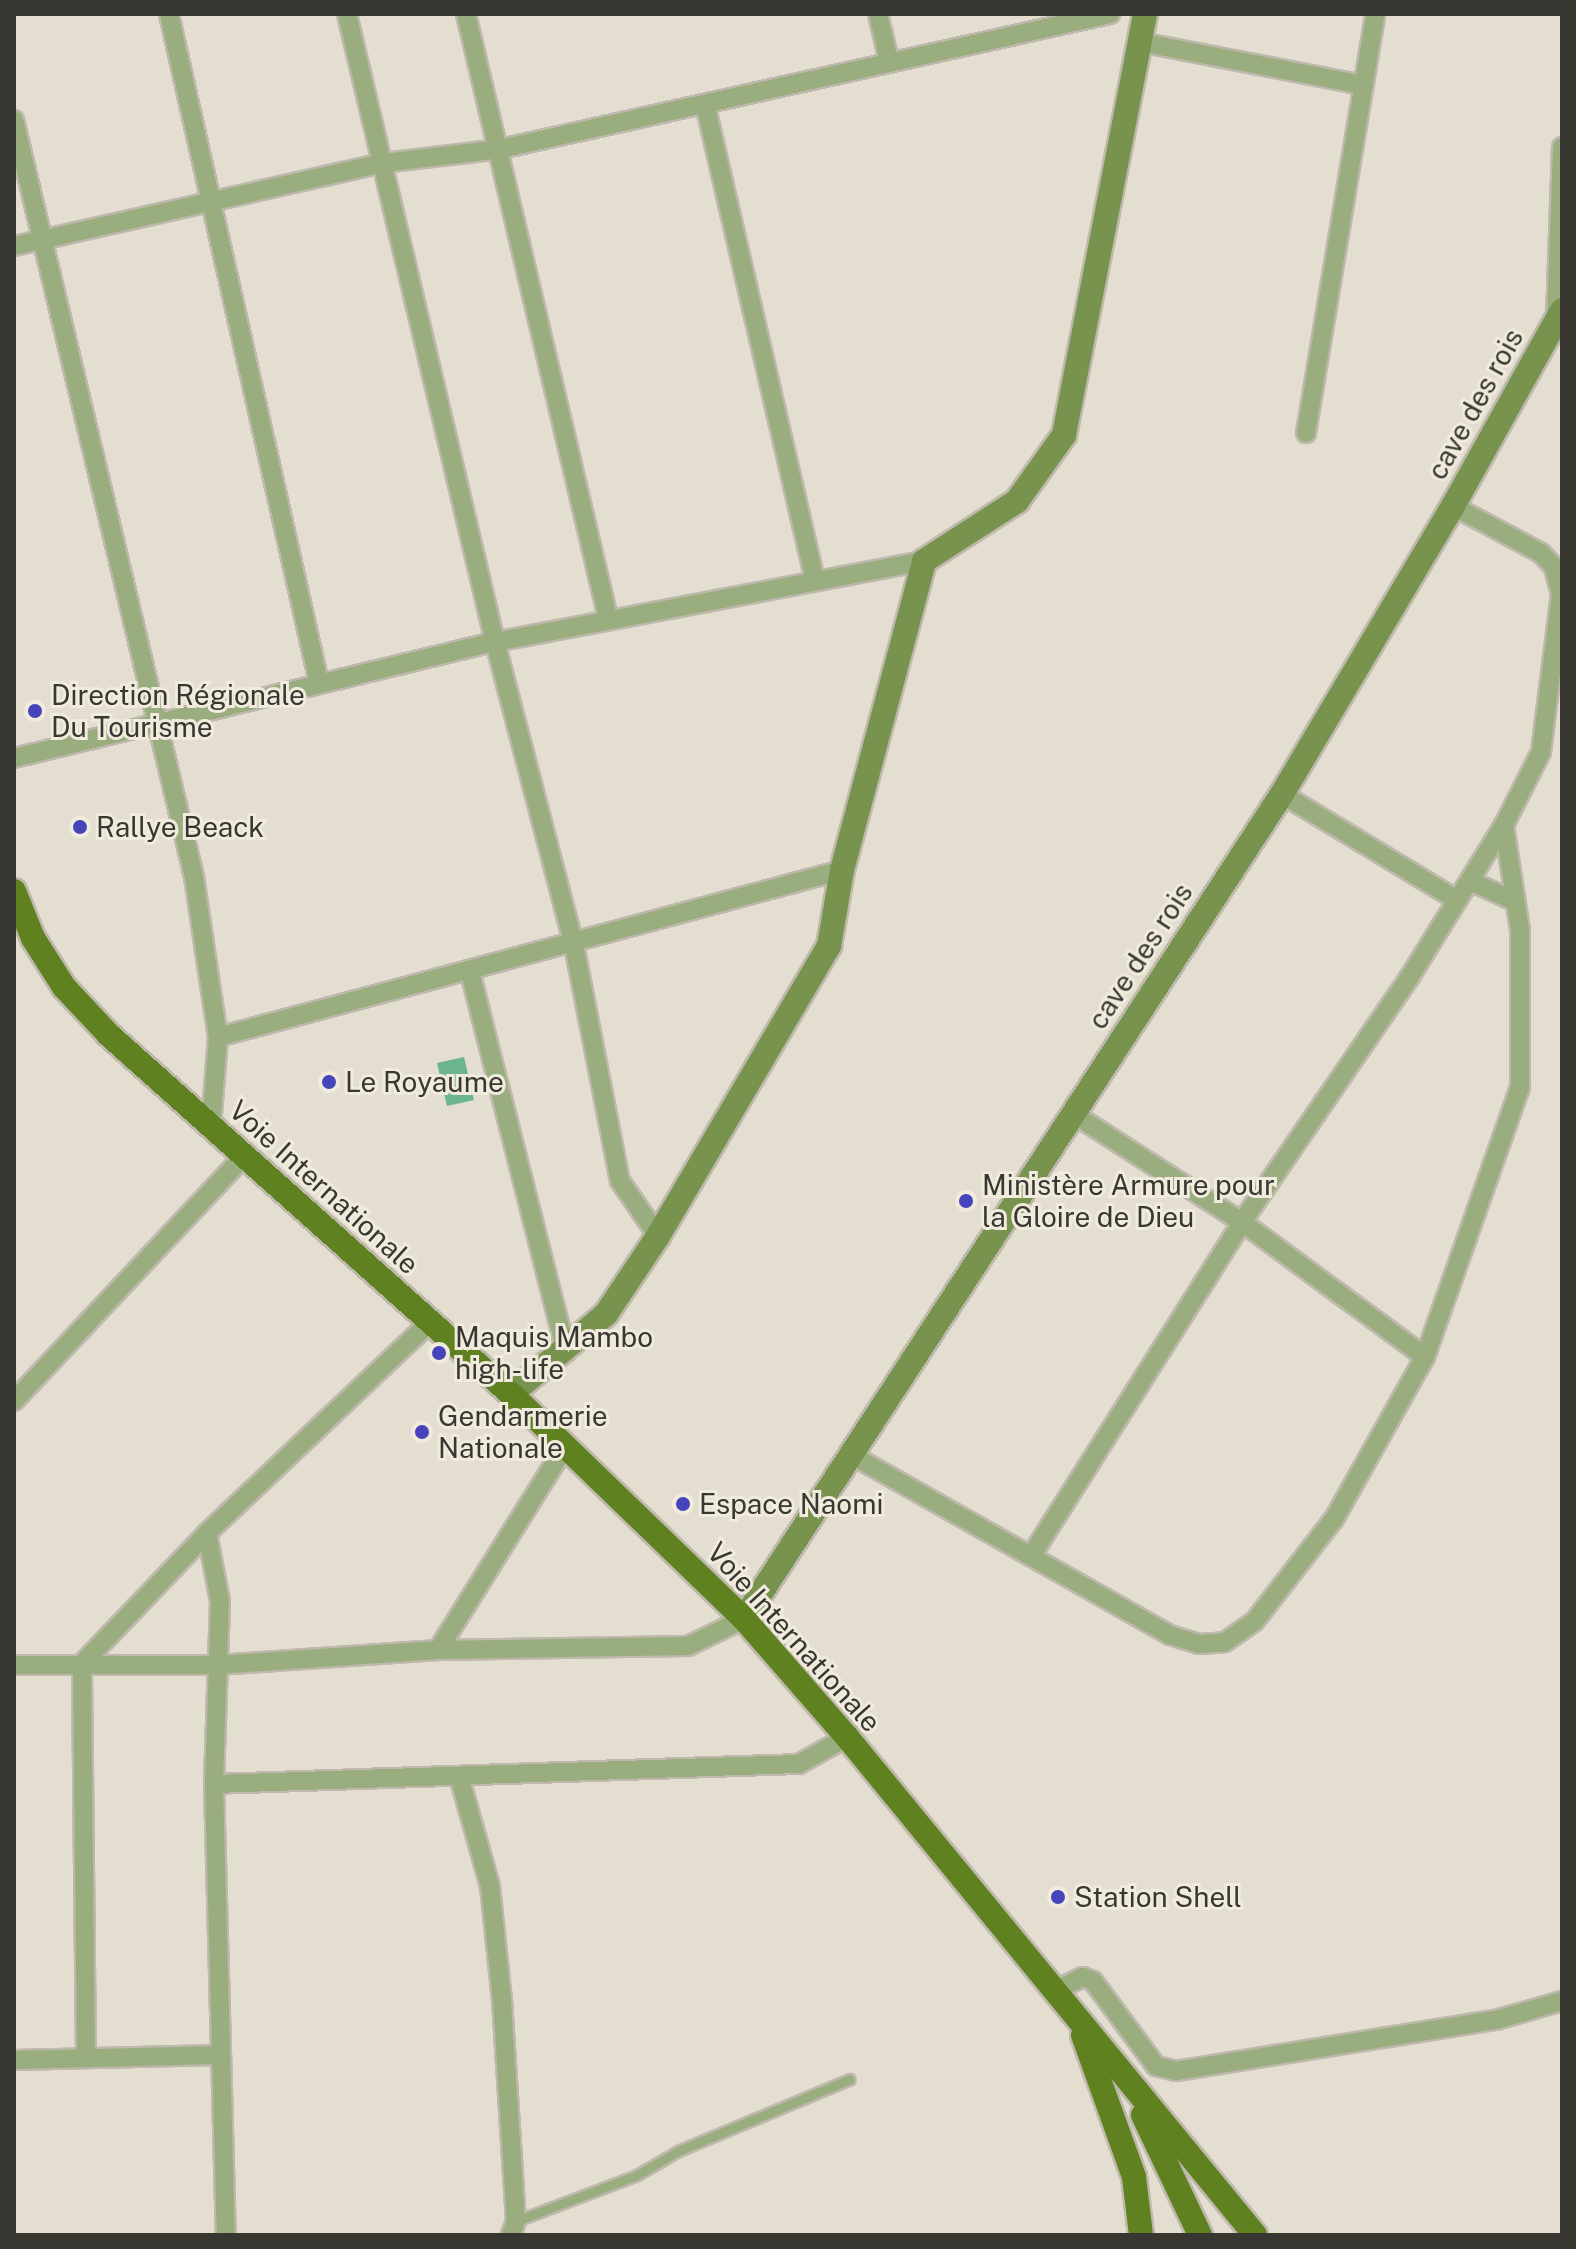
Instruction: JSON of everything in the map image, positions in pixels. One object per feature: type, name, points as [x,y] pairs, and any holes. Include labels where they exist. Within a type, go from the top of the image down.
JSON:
[{"type":"main road","name":"Voie Internationale","points":[[14,891],[33,938],[64,987],[243,1157],[566,1445],[744,1619],[847,1737],[1255,2235]]},
{"type":"main road","points":[[1078,2021],[1134,2177],[1141,2235]]},
{"type":"main road","name":"Voie Internationale","points":[[1129,2084],[1200,2235]]},
{"type":"street","points":[[169,14],[214,199],[319,683]]},
{"type":"street","points":[[347,14],[495,642],[574,945],[620,1181],[658,1236]]},
{"type":"street","points":[[466,14],[608,618]]},
{"type":"street","points":[[878,14],[889,61]]},
{"type":"street","points":[[14,246],[383,163],[500,149],[1110,14]]},
{"type":"street","points":[[14,758],[161,720],[495,642],[608,618],[924,561],[1017,501],[1064,435],[1145,14]]},
{"type":"street","points":[[1306,433],[1375,14]]},
{"type":"street","points":[[1140,42],[1364,85]]},
{"type":"street","points":[[705,104],[815,579]]},
{"type":"street","points":[[14,120],[161,720],[194,877],[218,1037],[211,1126]]},
{"type":"street","points":[[1559,315],[1562,147]]},
{"type":"street","name":"cave des rois","points":[[744,1619],[1282,794],[1453,506],[1559,315]]},
{"type":"street","points":[[1033,1553],[1242,1222],[1470,881],[1504,825],[1548,729],[1561,594],[1554,567],[1541,553],[1453,506]]},
{"type":"street","points":[[511,1394],[566,1352],[606,1314],[658,1236],[829,946],[842,870],[924,561]]},
{"type":"street","points":[[1282,794],[1457,900]]},
{"type":"street","points":[[850,1454],[1033,1553],[1170,1635],[1199,1644],[1225,1642],[1254,1622],[1334,1519],[1425,1357],[1520,1087],[1520,930],[1504,825]]},
{"type":"street","points":[[218,1037],[574,945],[842,870]]},
{"type":"street","points":[[1470,881],[1514,901]]},
{"type":"street","points":[[470,972],[566,1352]]},
{"type":"street","points":[[1072,1113],[1242,1222],[1425,1357]]},
{"type":"street","points":[[14,1401],[243,1157]]},
{"type":"street","points":[[86,2057],[82,1664],[207,1533],[430,1322]]},
{"type":"street","points":[[438,1650],[566,1445]]},
{"type":"street","points":[[207,1533],[220,1601],[214,1784],[226,2235]]},
{"type":"street","points":[[14,1665],[217,1665],[438,1650],[688,1646],[744,1619]]},
{"type":"street","points":[[214,1784],[799,1764],[847,1737]]},
{"type":"street","points":[[459,1776],[490,1886],[513,2228]]},
{"type":"street","points":[[1055,1991],[1083,1977],[1093,1981],[1165,2071],[1374,2042],[1496,2020],[1562,2001]]},
{"type":"street","points":[[14,2060],[219,2055]]},
{"type":"lane","points":[[513,2228],[637,2175],[678,2151],[850,2079]]},
{"type":"shaded area","points":[[464,1057],[474,1100],[447,1106],[437,1063]]},
{"type":"place","name":"Direction Régionale Du Tourisme","points":[[35,711]]},
{"type":"place","name":"Rallye Beack","points":[[80,827]]},
{"type":"place","name":"Le Royaume","points":[[329,1082]]},
{"type":"place","name":"Ministère Armure pour la Gloire de Dieu","points":[[966,1201]]},
{"type":"place","name":"Maquis Mambo high-life","points":[[439,1353]]},
{"type":"place","name":"Gendarmerie Nationale","points":[[422,1432]]},
{"type":"place","name":"Espace Naomi","points":[[683,1504]]},
{"type":"place","name":"Station Shell","points":[[1058,1897]]}]
